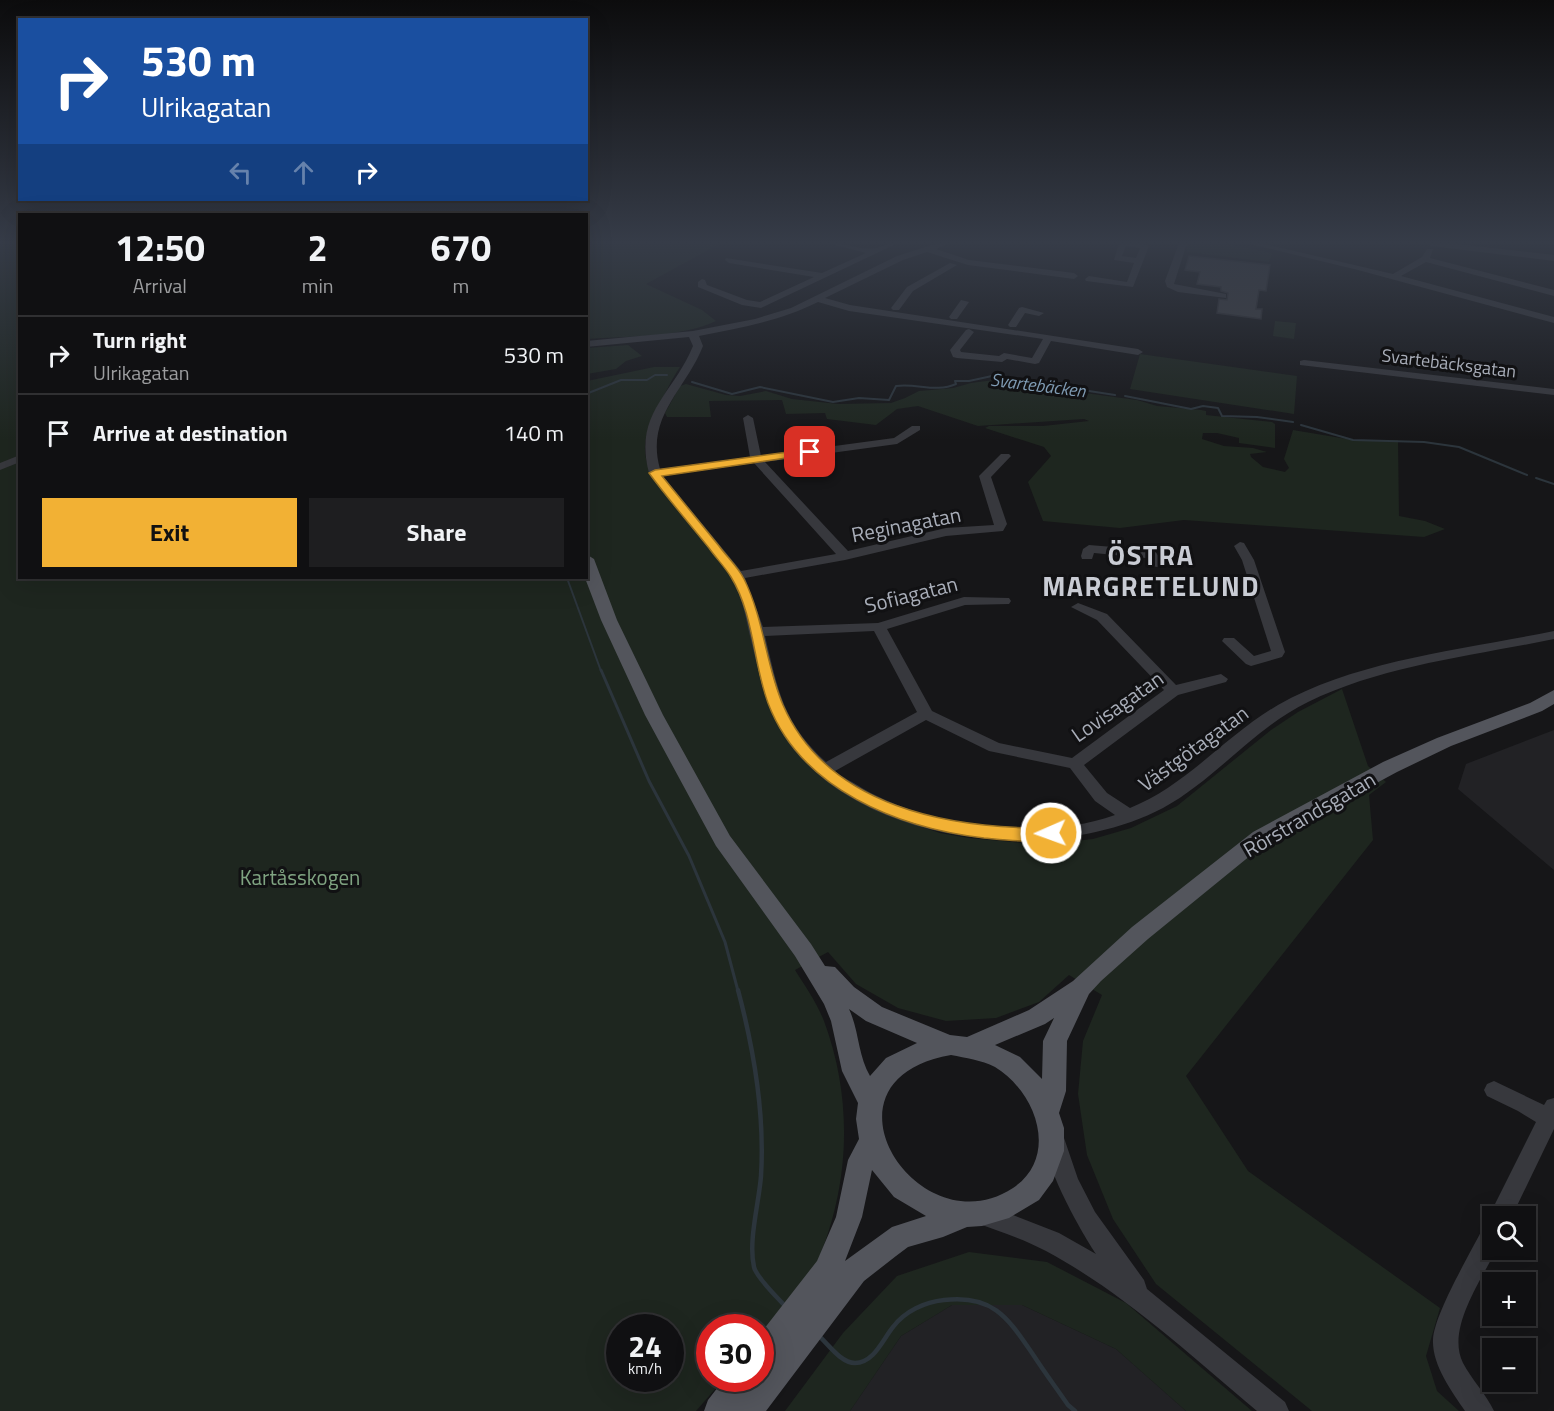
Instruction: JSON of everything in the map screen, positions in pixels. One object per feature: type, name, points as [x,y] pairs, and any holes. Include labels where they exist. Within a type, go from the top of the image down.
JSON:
[{"type":"main road","points":[[588,564],[609,620],[654,715],[717,831],[802,950],[838,1009],[854,1071],[871,1103]]},
{"type":"main road","name":"Rörstrandsgatan","points":[[961,1046],[983,1040],[1037,1017],[1081,987],[1140,933],[1260,837],[1390,767],[1444,742],[1545,705],[1554,696]]},
{"type":"main road","points":[[747,1411],[854,1271],[902,1236],[973,1213],[1013,1204],[1038,1182],[1048,1164],[1050,1121],[1041,1098],[1023,1074],[999,1057],[961,1046],[874,1014],[846,994],[802,950]]},
{"type":"main road","name":"Rörstrandsgatan","points":[[1050,1121],[1054,1091],[1055,1041],[1081,987]]},
{"type":"main road","points":[[961,1046],[929,1048],[909,1055],[891,1067],[878,1084],[871,1103],[869,1122],[872,1142],[882,1163],[906,1191],[941,1209],[973,1213]]},
{"type":"main road","points":[[774,1340],[827,1271],[849,1217],[861,1160],[872,1142]]},
{"type":"main road","points":[[719,1411],[733,1392]]},
{"type":"street","points":[[588,344],[693,334],[757,322],[795,309]]},
{"type":"street","points":[[855,309],[1138,352]]},
{"type":"street","points":[[954,316],[959,309]]},
{"type":"street","points":[[1512,309],[1554,320]]},
{"type":"street","points":[[1013,325],[1022,310],[1039,313]]},
{"type":"street","points":[[969,332],[956,350],[957,355],[1002,359],[1004,356],[1035,361],[1046,337]]},
{"type":"street","name":"Västgötagatan","points":[[693,334],[698,346],[694,356],[651,429],[648,447],[655,473],[737,576],[745,591],[769,683],[783,721],[800,747],[854,791],[886,808],[932,823],[965,830],[1004,834],[1051,833],[1104,825],[1130,817],[1168,797],[1275,713],[1315,693],[1346,681],[1385,671],[1554,635]]},
{"type":"street","name":"Svartebäcksgatan","points":[[1304,363],[1554,392]]},
{"type":"street","points":[[748,418],[756,459],[845,556]]},
{"type":"street","points":[[655,473],[897,441],[916,428]]},
{"type":"street","name":"Reginagatan","points":[[737,576],[845,556],[946,532],[999,528],[1001,524],[985,476],[1005,456]]},
{"type":"street","points":[[0,467],[18,459]]},
{"type":"street","points":[[1229,641],[1251,661],[1278,652],[1248,560],[1240,546]]},
{"type":"street","points":[[1086,556],[1089,549],[1150,554],[1157,563]]},
{"type":"street","name":"Sofiagatan","points":[[756,632],[879,627],[964,601],[1004,602]]},
{"type":"street","points":[[1078,606],[1102,617],[1173,691]]},
{"type":"street","points":[[825,769],[926,714],[879,627]]},
{"type":"street","name":"Lovisagatan","points":[[1074,764],[1173,691],[1221,679]]},
{"type":"street","name":"Lovisagatan","points":[[926,714],[995,747],[1074,764],[1101,797],[1130,817]]},
{"type":"street","points":[[1494,1090],[1551,1113],[1506,1206]]},
{"type":"street","points":[[1050,1121],[1058,1154],[1091,1228],[1112,1260],[1151,1306]]},
{"type":"street","points":[[973,1213],[1068,1248],[1151,1306],[1276,1411]]},
{"type":"street","points":[[1481,1411],[1465,1390],[1451,1365],[1445,1339],[1452,1318],[1482,1255]]},
{"type":"shaded area","points":[[1554,730],[1554,870],[1458,789],[1466,764]]},
{"type":"shaded area","points":[[952,1305],[1022,1305],[1116,1349],[1186,1411],[850,1411],[901,1336]]},
{"type":"green space","name":"Kartåsskogen","points":[[0,309],[18,309],[18,579],[588,579],[588,381],[654,367],[680,367],[647,433],[645,448],[651,474],[733,578],[740,592],[795,749],[806,762],[839,789],[884,814],[940,833],[969,838],[1034,844],[1093,839],[1131,828],[1177,806],[1271,730],[1298,712],[1342,689],[1368,766],[1386,782],[1369,795],[1373,840],[1186,1076],[1248,1171],[1440,1308],[1426,1356],[1437,1391],[1459,1411],[1312,1411],[1156,1284],[1113,1219],[1087,1155],[1078,1094],[1083,1041],[1102,995],[1069,975],[1039,1002],[996,1018],[946,1021],[898,1008],[856,984],[828,952],[795,970],[824,1021],[841,1087],[844,1120],[843,1153],[840,1186],[832,1219],[822,1251],[808,1282],[774,1323],[774,1314],[696,1314],[696,1392],[713,1392],[696,1411],[0,1411]]},
{"type":"green space","points":[[588,309],[700,309],[716,321],[686,331],[588,339]]},
{"type":"green space","points":[[1275,321],[1296,323],[1294,339],[1273,336]]},
{"type":"green space","points":[[628,345],[642,356],[626,361],[616,369],[588,374],[588,348]]},
{"type":"green space","points":[[1140,354],[1297,376],[1294,414],[1130,389]]},
{"type":"green space","points":[[994,380],[1021,383],[1045,390],[1062,390],[1137,400],[1157,406],[1201,410],[1206,411],[1206,415],[1272,422],[1275,424],[1275,448],[1239,443],[1239,438],[1217,433],[1203,433],[1202,439],[1224,446],[1253,448],[1267,452],[1250,454],[1263,467],[1285,472],[1289,468],[1284,459],[1293,430],[1353,440],[1398,440],[1399,516],[1425,521],[1445,529],[1424,537],[1184,520],[1120,528],[1043,521],[1028,482],[1051,456],[1044,447],[985,428],[989,426],[1043,426],[1089,421],[1084,419],[978,426],[918,406],[897,409],[876,425],[827,419],[825,413],[786,414],[782,400],[709,401],[711,417],[667,417],[665,413],[680,386],[686,384],[726,395],[740,396],[766,391],[792,399],[838,404],[891,403],[919,391],[953,388]]},
{"type":"green space","points":[[969,1252],[1047,1262],[1126,1303],[1252,1411],[1186,1411],[1116,1349],[1022,1305],[952,1305],[901,1336],[850,1411],[785,1411],[843,1333],[897,1276]]},
{"type":"building","points":[[1218,309],[1262,309],[1261,319],[1217,313]]},
{"type":"waterway","name":"Svartebäcken","points":[[588,393],[621,380],[647,380],[655,375],[667,375]]},
{"type":"waterway","name":"Svartebäcken","points":[[692,382],[732,394],[760,387],[833,402],[859,398],[889,400],[896,386],[941,388],[956,384],[955,381],[969,381],[992,376],[1006,380],[1027,380],[1033,385],[1053,389],[1063,387],[1115,395]]},
{"type":"waterway","name":"Svartebäcken","points":[[1125,396],[1191,409],[1203,406],[1218,408],[1222,416],[1257,417],[1293,422]]},
{"type":"waterway","name":"Svartebäcken","points":[[1301,425],[1353,440],[1424,442],[1459,447],[1527,475]]},
{"type":"waterway","name":"Svartebäcken","points":[[1536,478],[1554,484]]},
{"type":"waterway","points":[[567,579],[601,671]]},
{"type":"waterway","points":[[601,670],[649,781],[689,856],[725,942],[738,991]]},
{"type":"waterway","points":[[738,990],[749,1036],[760,1105],[761,1176],[754,1222],[752,1257],[756,1271],[785,1306]]},
{"type":"waterway","points":[[819,1336],[845,1360],[855,1363],[862,1362],[873,1355],[898,1321],[916,1308],[944,1300],[976,1301],[999,1312],[1008,1321],[1068,1405],[1075,1411]]},
{"type":"district","name":"ÖSTRA MARGRETELUND","points":[[1151,570]]},
{"type":"route","points":[[810,452],[655,473],[666,490],[718,551],[745,591],[775,703],[791,735],[812,759],[847,787],[886,808],[916,819],[965,830],[1004,834],[1051,833]]}]
